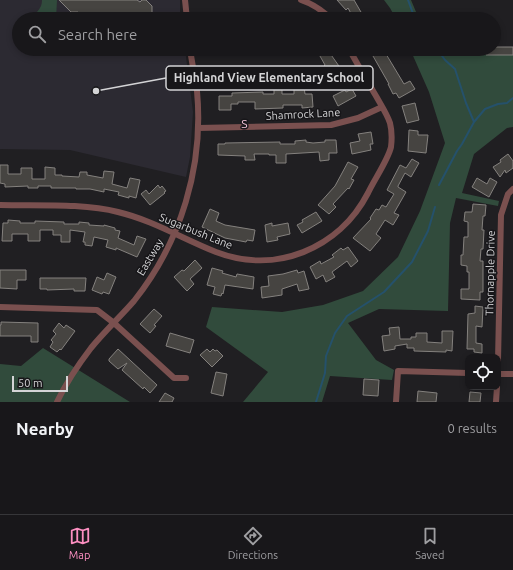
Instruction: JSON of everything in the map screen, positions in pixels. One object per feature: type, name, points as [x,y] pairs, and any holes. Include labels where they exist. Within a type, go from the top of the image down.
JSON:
[{"type":"street","points":[[185,0],[186,12]]},
{"type":"street","points":[[301,0],[309,3],[322,12]]},
{"type":"street","name":"Eastway","points":[[57,402],[75,370],[92,348],[134,301],[154,273],[175,234],[192,177],[198,128],[197,91],[191,56]]},
{"type":"street","name":"Sugarbush Lane","points":[[0,205],[74,207],[103,209],[118,212],[139,219],[216,252],[232,257],[250,260],[271,260],[305,252],[319,245],[340,229],[355,214],[364,200],[390,148],[392,138],[390,121],[353,56]]},
{"type":"street","name":"Shamrock Lane","points":[[198,128],[331,124],[358,118],[382,107]]},
{"type":"street","name":"Thornapple Drive","points":[[498,354],[502,214],[508,194],[513,188]]},
{"type":"street","points":[[0,307],[97,310],[114,323],[174,378],[186,378]]},
{"type":"street","points":[[396,402],[398,371],[465,373]]},
{"type":"street","points":[[501,374],[513,374]]},
{"type":"street","points":[[496,402],[497,390]]},
{"type":"shaded area","points":[[0,0],[180,0],[180,12],[12,12],[12,56],[186,56],[193,112],[190,157],[186,177],[70,150],[0,149]]},
{"type":"green space","points":[[42,0],[57,0],[56,12],[37,12],[41,6]]},
{"type":"green space","points":[[384,0],[411,0],[416,12],[392,12]]},
{"type":"green space","points":[[513,55],[513,127],[507,128],[474,154],[462,193],[499,201],[498,206],[456,198],[450,223],[448,311],[379,309],[348,323],[376,360],[394,370],[392,380],[330,376],[322,402],[243,402],[268,372],[206,327],[212,307],[282,312],[323,305],[363,291],[398,257],[420,211],[445,143],[429,92],[413,56]]},
{"type":"green space","points":[[43,348],[130,402],[0,402],[0,364],[21,366]]},
{"type":"building","points":[[59,0],[137,0],[140,2],[142,0],[146,0],[152,6],[152,12],[71,12]]},
{"type":"building","points":[[337,0],[354,0],[361,12],[350,12],[348,8],[346,10]]},
{"type":"building","points":[[501,47],[513,47],[513,55],[501,55]]},
{"type":"building","points":[[320,56],[332,56],[341,69],[339,70],[342,75],[326,84],[321,76],[328,72],[324,66],[325,65]]},
{"type":"building","points":[[373,56],[387,56],[404,84],[410,81],[415,89],[399,98],[396,93],[393,94]]},
{"type":"building","points":[[294,87],[304,87],[305,94],[312,94],[313,107],[302,108],[302,105],[283,105],[283,108],[255,109],[255,102],[238,102],[238,104],[231,104],[231,110],[219,110],[219,96],[232,96],[232,93],[263,92],[263,94],[274,94],[274,89],[282,89],[282,94],[294,94]]},
{"type":"building","points":[[352,89],[356,96],[338,106],[333,96],[345,90],[346,92]]},
{"type":"building","points":[[415,103],[419,120],[407,123],[402,106]]},
{"type":"building","points":[[409,130],[418,131],[418,135],[428,135],[426,153],[408,151]]},
{"type":"building","points":[[371,132],[373,144],[370,144],[371,150],[352,154],[350,143],[360,141],[358,134]]},
{"type":"building","points":[[306,140],[306,142],[313,143],[325,142],[325,140],[336,140],[337,153],[329,153],[329,160],[320,161],[319,152],[286,154],[286,163],[276,163],[276,155],[269,154],[254,154],[255,160],[245,160],[245,156],[218,155],[218,144],[280,142],[280,144],[295,144],[295,141]]},
{"type":"building","points":[[508,154],[513,161],[513,168],[506,173],[505,170],[500,177],[493,167],[501,162],[500,160]]},
{"type":"building","points":[[412,159],[419,163],[411,177],[405,173],[398,186],[406,192],[394,213],[399,215],[393,225],[385,220],[376,234],[381,238],[370,251],[353,238],[371,219],[370,218],[376,209],[379,210],[382,205],[386,207],[394,194],[387,190],[400,165],[406,168]]},
{"type":"building","points":[[348,162],[358,167],[351,179],[354,180],[349,189],[348,188],[333,204],[336,207],[329,214],[318,205],[335,186]]},
{"type":"building","points":[[0,165],[8,165],[8,174],[21,174],[21,168],[32,168],[32,179],[45,179],[45,167],[55,168],[55,175],[62,176],[79,177],[80,172],[87,172],[87,175],[103,178],[104,171],[114,172],[112,184],[127,188],[130,178],[140,180],[136,198],[118,195],[119,192],[104,189],[104,192],[90,189],[51,188],[51,186],[38,186],[38,188],[28,188],[28,186],[5,187],[5,184],[0,183]]},
{"type":"building","points":[[477,178],[487,184],[490,178],[497,182],[489,197],[472,187]]},
{"type":"building","points":[[158,185],[160,188],[162,186],[166,191],[150,205],[141,194],[146,190],[149,194]]},
{"type":"building","points":[[473,204],[486,205],[485,216],[483,216],[483,249],[481,249],[480,261],[483,261],[483,292],[480,292],[480,300],[461,299],[461,289],[469,289],[469,272],[467,272],[467,266],[461,265],[464,237],[468,237],[468,222],[464,221],[465,212],[472,212]]},
{"type":"building","points":[[210,209],[219,213],[216,221],[225,225],[255,230],[253,241],[247,240],[246,242],[225,238],[202,227]]},
{"type":"building","points":[[316,212],[322,221],[302,233],[297,225],[303,222],[302,220]]},
{"type":"building","points":[[8,220],[20,221],[20,223],[35,223],[35,221],[79,224],[79,222],[89,223],[89,225],[104,225],[120,231],[118,238],[134,245],[137,236],[146,239],[137,257],[116,248],[116,250],[106,247],[108,240],[94,237],[92,246],[85,245],[85,242],[83,242],[85,232],[70,230],[70,242],[61,242],[61,235],[53,235],[53,230],[40,230],[40,241],[28,241],[28,234],[12,234],[12,241],[2,241],[3,223],[8,223]]},
{"type":"building","points":[[272,223],[272,226],[288,223],[290,234],[277,237],[278,240],[267,242],[265,225]]},
{"type":"building","points":[[348,247],[358,261],[351,267],[347,261],[332,272],[335,277],[326,282],[323,275],[316,279],[310,267],[320,261],[321,264],[334,257],[332,255],[341,248],[343,250]]},
{"type":"building","points":[[195,260],[202,268],[190,279],[194,284],[187,291],[174,277],[182,270],[184,271]]},
{"type":"building","points":[[212,268],[236,277],[237,274],[254,277],[253,289],[225,285],[221,296],[213,294],[215,287],[207,285]]},
{"type":"building","points":[[0,270],[26,270],[26,280],[17,280],[17,289],[0,288]]},
{"type":"building","points":[[297,270],[298,273],[304,271],[309,289],[299,291],[297,284],[282,289],[282,295],[262,298],[261,287],[269,286],[268,276]]},
{"type":"building","points":[[107,273],[116,277],[109,294],[103,292],[102,294],[92,290],[97,277],[104,280]]},
{"type":"building","points":[[40,278],[86,278],[85,291],[74,291],[74,289],[40,289]]},
{"type":"building","points":[[475,306],[483,307],[482,327],[476,326],[476,343],[482,344],[482,353],[474,352],[474,349],[467,349],[468,314],[475,313]]},
{"type":"building","points":[[154,309],[162,316],[154,325],[156,326],[150,333],[140,324]]},
{"type":"building","points":[[1,322],[38,323],[38,342],[31,342],[31,336],[0,336]]},
{"type":"building","points":[[59,323],[64,328],[66,325],[75,331],[61,350],[60,349],[57,352],[50,347],[53,342],[51,340],[56,334],[53,331]]},
{"type":"building","points":[[399,327],[400,339],[411,339],[411,337],[416,337],[416,333],[427,333],[427,342],[442,343],[442,331],[453,331],[452,351],[414,351],[414,348],[407,348],[407,344],[395,346],[395,349],[384,351],[382,336],[390,335],[389,328]]},
{"type":"building","points":[[170,333],[194,340],[190,353],[166,346]]},
{"type":"building","points":[[118,349],[157,385],[150,393],[144,387],[143,389],[122,370],[127,363],[118,369],[109,361]]},
{"type":"building","points":[[207,349],[210,352],[213,349],[215,351],[217,350],[223,356],[212,367],[200,355]]},
{"type":"building","points":[[216,372],[227,374],[223,396],[211,393]]},
{"type":"building","points":[[364,379],[379,380],[378,396],[363,395]]},
{"type":"building","points":[[418,391],[437,393],[436,402],[417,402]]},
{"type":"building","points":[[470,392],[481,393],[480,402],[469,402]]},
{"type":"building","points":[[165,393],[174,398],[172,402],[159,402]]},
{"type":"waterway","points":[[408,0],[412,12]]},
{"type":"waterway","points":[[442,56],[455,69],[474,122]]},
{"type":"waterway","points":[[439,185],[474,122],[485,109],[498,104],[507,103],[513,98]]},
{"type":"waterway","points":[[316,402],[325,373],[326,356],[335,333],[347,316],[384,292],[412,262],[428,231],[435,207]]},
{"type":"place","name":"Highland View Elementary School","points":[[96,91]]},
{"type":"district","name":"S","points":[[245,124]]}]
